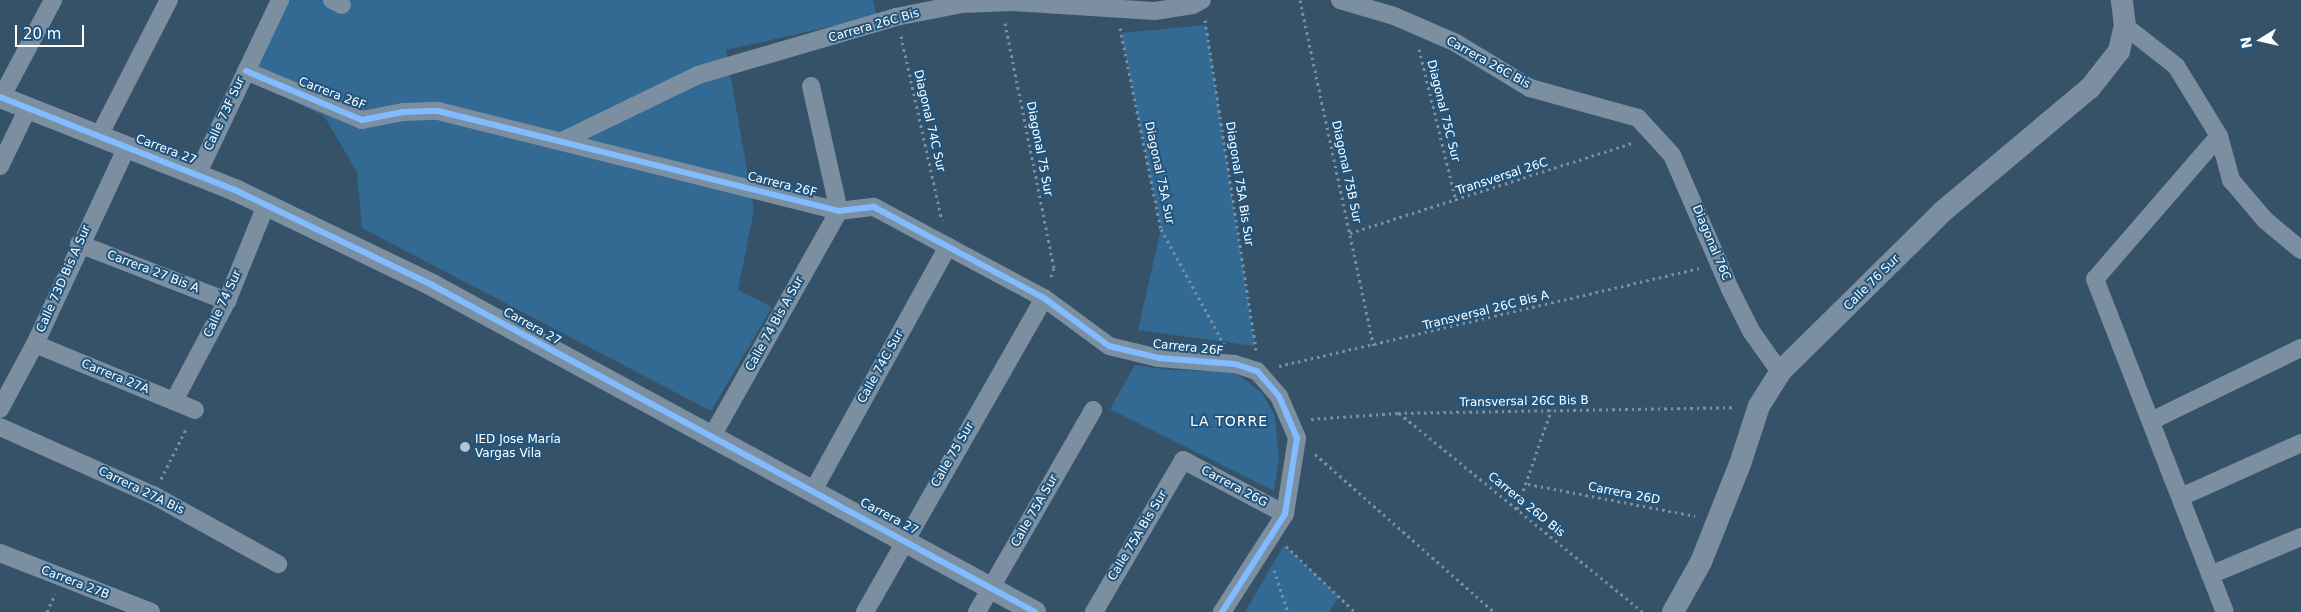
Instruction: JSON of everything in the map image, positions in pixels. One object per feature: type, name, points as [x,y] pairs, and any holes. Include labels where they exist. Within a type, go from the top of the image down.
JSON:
[{"type":"street","points":[[1,97],[53,0]]},
{"type":"street","points":[[98,136],[169,0]]},
{"type":"street","name":"Calle 73F Sur","points":[[197,175],[280,0]]},
{"type":"street","name":"Carrera 26C Bis","points":[[562,141],[698,75],[896,17],[961,4],[1001,3],[1156,11],[1202,0]]},
{"type":"street","name":"Carrera 26C Bis","points":[[1340,0],[1413,24],[1456,43],[1530,88],[1638,118]]},
{"type":"street","name":"Calle 76 Sur","points":[[1673,612],[1717,521],[1758,406],[1780,372],[1942,212],[2090,88],[2120,51],[2125,26],[2122,0]]},
{"type":"street","points":[[2125,26],[2176,66],[2219,136],[2231,180],[2265,220],[2301,250]]},
{"type":"street","name":"Carrera 26F","points":[[246,71],[362,120],[403,112],[438,111],[839,211],[874,207],[1044,298],[1109,346],[1159,358],[1235,364],[1257,371]]},
{"type":"street","points":[[811,86],[839,211]]},
{"type":"street","name":"Carrera 27","points":[[1,97],[197,175],[266,205],[432,285],[711,438],[814,489],[905,538],[1035,612]]},
{"type":"street","points":[[0,166],[28,108]]},
{"type":"street","name":"Diagonal 76C","points":[[1638,118],[1658,135],[1672,155],[1719,263],[1752,332],[1780,372]]},
{"type":"street","points":[[2219,136],[2095,279],[2225,612]]},
{"type":"street","name":"Calle 73D Bis A Sur","points":[[0,409],[35,344],[79,244],[126,147]]},
{"type":"street","name":"Calle 74 Sur","points":[[174,402],[227,301],[266,205]]},
{"type":"street","name":"Calle 74 Bis A Sur","points":[[711,438],[839,211]]},
{"type":"street","name":"Carrera 27 Bis A","points":[[79,244],[227,301]]},
{"type":"street","name":"Calle 74C Sur","points":[[814,489],[948,246]]},
{"type":"street","name":"Calle 75 Sur","points":[[865,612],[905,538],[1044,298]]},
{"type":"street","name":"Carrera 27A","points":[[35,344],[196,410]]},
{"type":"street","points":[[2151,421],[2301,348]]},
{"type":"street","points":[[1222,612],[1285,514],[1297,438],[1279,396],[1257,371]]},
{"type":"street","name":"Calle 75A Sur","points":[[977,612],[1093,410]]},
{"type":"street","name":"Carrera 27A Bis","points":[[0,427],[153,495],[278,564]]},
{"type":"street","points":[[2180,497],[2301,443]]},
{"type":"street","name":"Carrera 26G","points":[[1183,460],[1285,514]]},
{"type":"street","name":"Calle 75A Bis Sur","points":[[1094,612],[1183,460]]},
{"type":"street","points":[[2210,575],[2301,538]]},
{"type":"street","name":"Carrera 27B","points":[[0,553],[151,612]]},
{"type":"path","points":[[153,495],[196,410]]},
{"type":"path","points":[[1517,509],[1528,484],[1551,410]]},
{"type":"path","points":[[1297,438],[1494,612]]},
{"type":"path","points":[[1269,540],[1288,612]]},
{"type":"path","points":[[1269,540],[1356,612]]},
{"type":"shaded area","points":[[285,0],[873,0],[877,16],[726,50],[754,210],[738,290],[772,307],[711,411],[362,228],[357,172],[324,116],[251,81]]},
{"type":"shaded area","points":[[1206,25],[1255,346],[1138,330],[1161,229],[1121,33]]},
{"type":"shaded area","points":[[1135,365],[1169,370],[1233,371],[1262,393],[1275,416],[1279,459],[1274,491],[1110,409]]},
{"type":"shaded area","points":[[1284,545],[1339,596],[1329,612],[1245,612]]},
{"type":"cycle path","points":[[246,71],[362,120],[403,112],[438,111],[839,211],[874,207],[1044,298],[1109,346],[1159,358],[1235,364],[1257,371],[1279,396],[1297,438],[1285,514],[1222,612]]},
{"type":"cycle path","points":[[0,97],[235,190],[432,285],[1035,612]]},
{"type":"place","name":"IED Jose María Vargas Vila","points":[[465,447]]},
{"type":"district","name":"LA TORRE","points":[[1229,421]]}]
